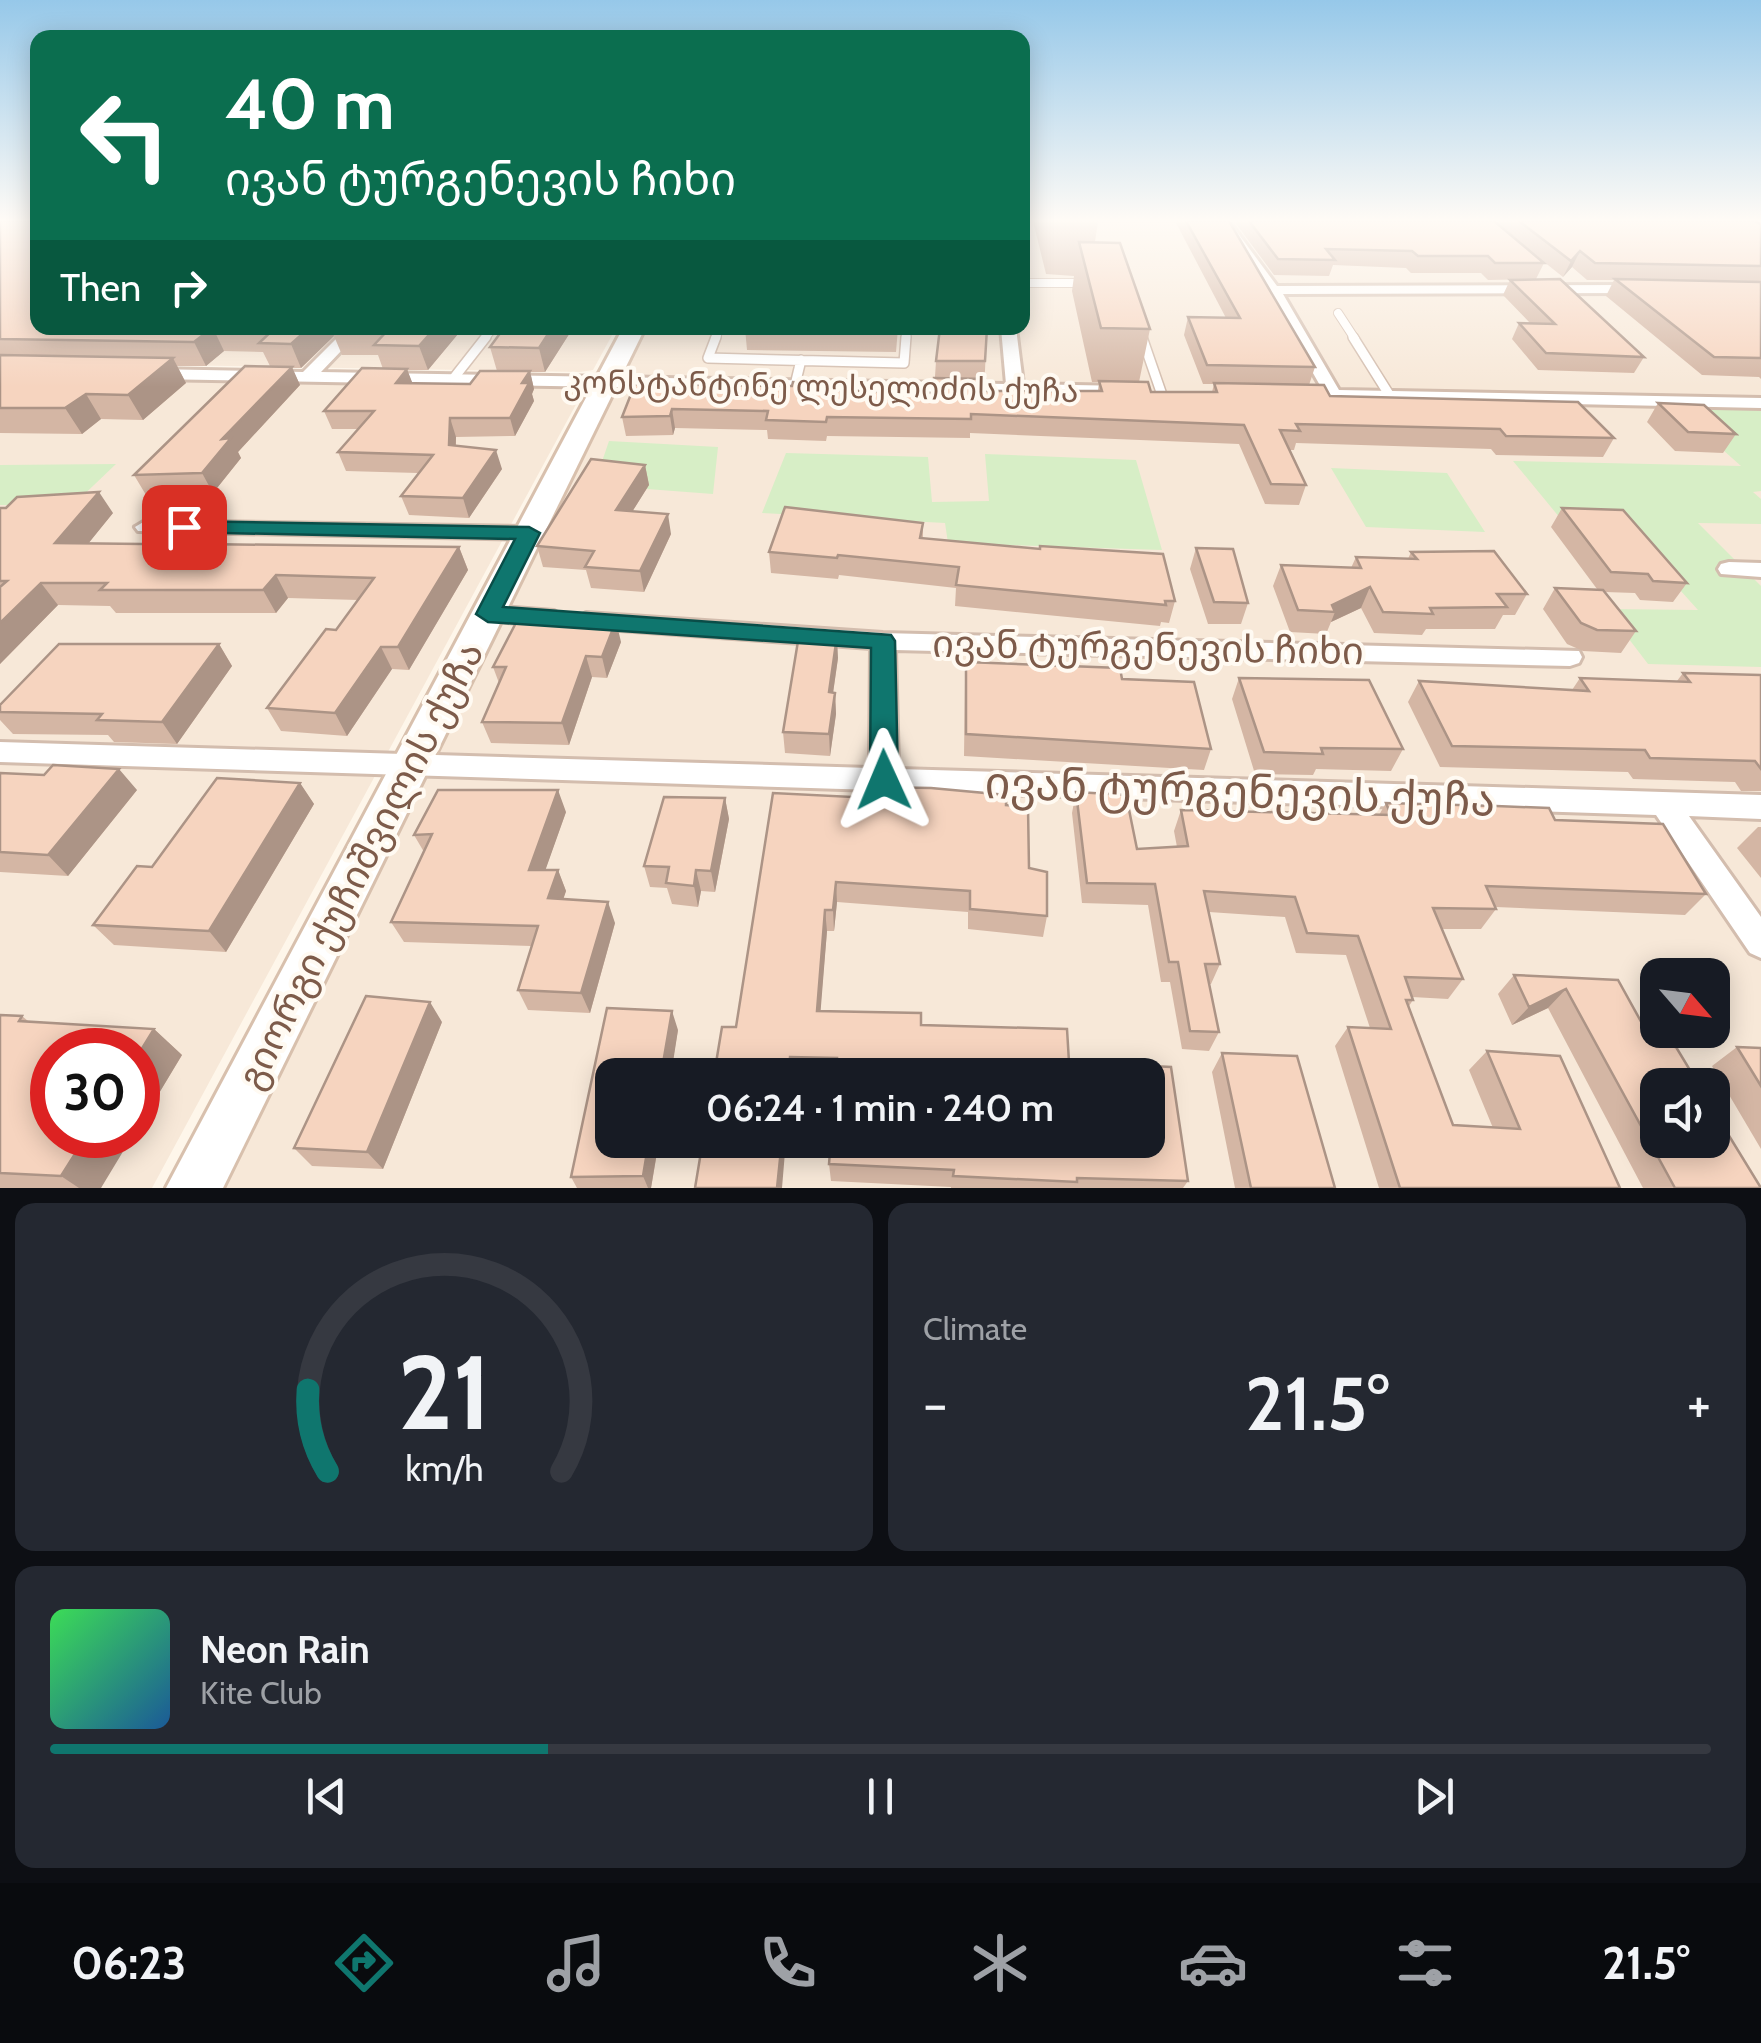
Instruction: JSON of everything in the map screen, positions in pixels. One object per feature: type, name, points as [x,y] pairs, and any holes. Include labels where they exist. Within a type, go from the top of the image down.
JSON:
[{"type":"street","points":[[1263,276],[1334,395]]},
{"type":"street","points":[[1548,276],[1560,287]]},
{"type":"street","points":[[1273,290],[1652,289]]},
{"type":"street","points":[[306,376],[348,335]]},
{"type":"street","name":"გიორგი ქუჩიშვილის ქუჩა","points":[[194,1188],[630,335]]},
{"type":"street","points":[[1010,335],[1015,389]]},
{"type":"street","name":"კონსტანტინე ლესელიძის ქუჩა","points":[[134,374],[1180,392]]},
{"type":"street","points":[[1276,394],[1761,402]]},
{"type":"street","points":[[145,527],[529,533]]},
{"type":"street","points":[[1730,569],[1761,570]]},
{"type":"street","name":"ივან ტურგენევის ჩიხი","points":[[488,614],[883,641],[1570,657]]},
{"type":"street","points":[[883,641],[884,780]]},
{"type":"street","name":"ივან ტურგენევის ქუჩა","points":[[0,752],[1761,807]]},
{"type":"street","points":[[1664,804],[1761,942]]},
{"type":"lane","points":[[1030,283],[1103,283]]},
{"type":"lane","points":[[1338,313],[1390,396]]},
{"type":"lane","points":[[1137,320],[1161,392]]},
{"type":"lane","points":[[453,379],[488,335]]},
{"type":"lane","points":[[717,335],[708,358],[904,363],[906,335]]},
{"type":"lane","points":[[795,385],[800,360]]},
{"type":"shaded area","points":[[1030,276],[1761,276],[1761,1188],[220,1188],[639,335],[1030,335]]},
{"type":"shaded area","points":[[30,335],[612,335],[593,370],[580,372],[0,362]]},
{"type":"shaded area","points":[[0,376],[569,387],[580,397],[152,1188],[0,1188]]},
{"type":"green space","points":[[1677,409],[1761,410],[1761,491],[1753,492],[1761,499],[1761,524],[1698,523],[1761,586],[1761,667],[1648,664],[1606,609],[1698,610],[1617,520],[1560,518],[1513,461],[1741,466]]},
{"type":"green space","points":[[609,441],[718,447],[713,494],[594,485]]},
{"type":"green space","points":[[786,453],[928,457],[932,502],[989,501],[985,454],[1136,460],[1162,550],[948,543],[945,523],[762,513]]},
{"type":"green space","points":[[116,464],[72,506],[0,505],[0,465]]},
{"type":"green space","points":[[1331,468],[1447,473],[1485,532],[1366,527]]},
{"type":"building","points":[[0,276],[30,276],[30,335],[203,335],[194,342],[0,339]]},
{"type":"building","points":[[1088,276],[1132,276],[1150,329],[1101,328]]},
{"type":"building","points":[[1217,276],[1262,276],[1315,367],[1207,365],[1188,317],[1240,318]]},
{"type":"building","points":[[1560,279],[1644,357],[1546,353],[1519,323],[1555,324],[1510,280]]},
{"type":"building","points":[[1615,279],[1761,282],[1761,358],[1714,357]]},
{"type":"building","points":[[268,335],[301,335],[291,344],[259,343]]},
{"type":"building","points":[[383,335],[429,335],[419,346],[374,345]]},
{"type":"building","points":[[499,335],[547,335],[539,348],[490,347]]},
{"type":"building","points":[[939,335],[987,335],[985,361],[936,361]]},
{"type":"building","points":[[0,355],[173,358],[128,395],[86,394],[65,408],[0,408]]},
{"type":"building","points":[[245,366],[292,367],[222,439],[231,438],[202,473],[134,475]]},
{"type":"building","points":[[362,368],[407,369],[396,383],[470,384],[480,371],[530,371],[522,383],[529,383],[510,418],[450,418],[449,445],[496,450],[463,498],[401,496],[433,455],[338,452],[374,411],[324,411]]},
{"type":"building","points":[[934,378],[985,379],[984,391],[1102,391],[1099,381],[1148,382],[1151,392],[1217,392],[1214,383],[1324,385],[1330,396],[1578,402],[1614,438],[1506,436],[1500,429],[1296,424],[1300,431],[1280,430],[1306,485],[1271,484],[1244,425],[971,414],[971,419],[827,417],[826,422],[766,420],[768,411],[672,409],[670,416],[622,417],[635,384],[792,386],[793,382],[833,384],[832,390],[934,393]]},
{"type":"building","points":[[1658,403],[1704,405],[1736,434],[1688,432]]},
{"type":"building","points":[[591,459],[645,465],[616,510],[668,514],[640,571],[585,567],[594,551],[537,546]]},
{"type":"building","points":[[99,492],[55,543],[143,544],[149,538],[206,538],[201,544],[459,547],[398,647],[381,647],[335,713],[267,708],[326,629],[336,630],[374,578],[276,575],[263,590],[100,590],[107,583],[41,583],[0,623],[0,587],[7,581],[0,581],[0,508],[6,508],[17,497]]},
{"type":"building","points":[[785,507],[923,523],[920,538],[1040,549],[1163,554],[1175,601],[1165,601],[1166,605],[956,585],[959,567],[769,552]]},
{"type":"building","points":[[1562,508],[1623,510],[1687,583],[1653,581],[1648,574],[1611,572]]},
{"type":"building","points":[[1196,548],[1233,549],[1248,603],[1214,602]]},
{"type":"building","points":[[1494,551],[1527,594],[1497,594],[1507,607],[1430,608],[1433,614],[1383,612],[1370,587],[1332,605],[1335,612],[1298,610],[1281,565],[1361,568],[1356,557],[1417,559],[1411,552]]},
{"type":"building","points":[[1555,588],[1603,590],[1636,631],[1597,630],[1581,623]]},
{"type":"building","points":[[519,617],[616,621],[602,657],[586,656],[562,723],[482,722],[506,667],[493,667]]},
{"type":"building","points":[[799,635],[837,636],[829,692],[835,693],[829,734],[783,732]]},
{"type":"building","points":[[59,644],[219,644],[162,722],[97,720],[102,714],[0,712],[0,705]]},
{"type":"building","points":[[966,662],[1120,668],[1122,679],[1194,682],[1211,749],[966,734]]},
{"type":"building","points":[[1683,673],[1761,675],[1761,769],[1755,761],[1650,758],[1645,750],[1452,746],[1419,681],[1589,691],[1580,678],[1690,682]]},
{"type":"building","points":[[1239,678],[1369,680],[1403,749],[1321,748],[1323,754],[1264,752]]},
{"type":"building","points":[[53,765],[119,769],[48,855],[0,852],[0,773],[44,775]]},
{"type":"building","points":[[217,778],[300,783],[209,931],[93,925],[137,866],[152,867]]},
{"type":"building","points":[[873,787],[931,788],[1006,795],[1006,805],[1028,807],[1029,868],[1047,872],[1047,916],[970,909],[970,891],[836,882],[833,910],[825,910],[817,1011],[921,1013],[921,1025],[1067,1029],[1069,1058],[717,1058],[722,1027],[736,1027],[773,793],[872,798]]},
{"type":"building","points":[[438,790],[558,790],[529,870],[558,870],[548,898],[608,902],[581,993],[518,990],[538,926],[391,922],[432,834],[414,835]]},
{"type":"building","points":[[1076,792],[1126,795],[1137,849],[1188,846],[1181,810],[1391,815],[1386,803],[1496,806],[1549,808],[1555,820],[1663,824],[1706,894],[1486,886],[1496,909],[1433,908],[1463,979],[1405,977],[1413,1000],[1406,1000],[1453,1125],[1520,1129],[1487,1051],[1560,1056],[1620,1188],[1400,1188],[1348,1027],[1391,1029],[1358,936],[1307,933],[1295,897],[1204,891],[1220,964],[1205,964],[1219,1032],[1190,1031],[1178,962],[1169,962],[1155,884],[1087,883]]},
{"type":"building","points":[[664,797],[725,798],[711,871],[696,870],[694,886],[666,883],[669,867],[644,866]]},
{"type":"building","points":[[1514,975],[1618,980],[1640,1020],[1640,1048],[1677,1048],[1689,1068],[1640,1068],[1640,1124],[1566,989],[1529,1007]]},
{"type":"building","points":[[366,996],[430,1002],[367,1152],[294,1148]]},
{"type":"building","points":[[607,1008],[672,1011],[664,1058],[596,1058]]},
{"type":"building","points":[[0,1015],[22,1016],[19,1021],[137,1028],[30,1028],[30,1158],[72,1158],[61,1176],[0,1173]]},
{"type":"building","points":[[1737,1047],[1761,1048],[1761,1086]]},
{"type":"building","points":[[1222,1053],[1297,1056],[1335,1188],[1251,1188]]},
{"type":"building","points":[[595,1064],[595,1158],[646,1158],[643,1176],[571,1177]]},
{"type":"building","points":[[1165,1067],[1171,1067],[1188,1181],[1077,1178],[1077,1182],[953,1176],[954,1170],[829,1164],[830,1158],[1165,1158]]},
{"type":"building","points":[[1730,1137],[1761,1188],[1675,1188],[1659,1158],[1730,1158]]},
{"type":"building","points":[[700,1158],[780,1158],[777,1188],[695,1188]]},
{"type":"route","points":[[184,527],[529,533],[488,614],[883,641],[884,780]]}]
